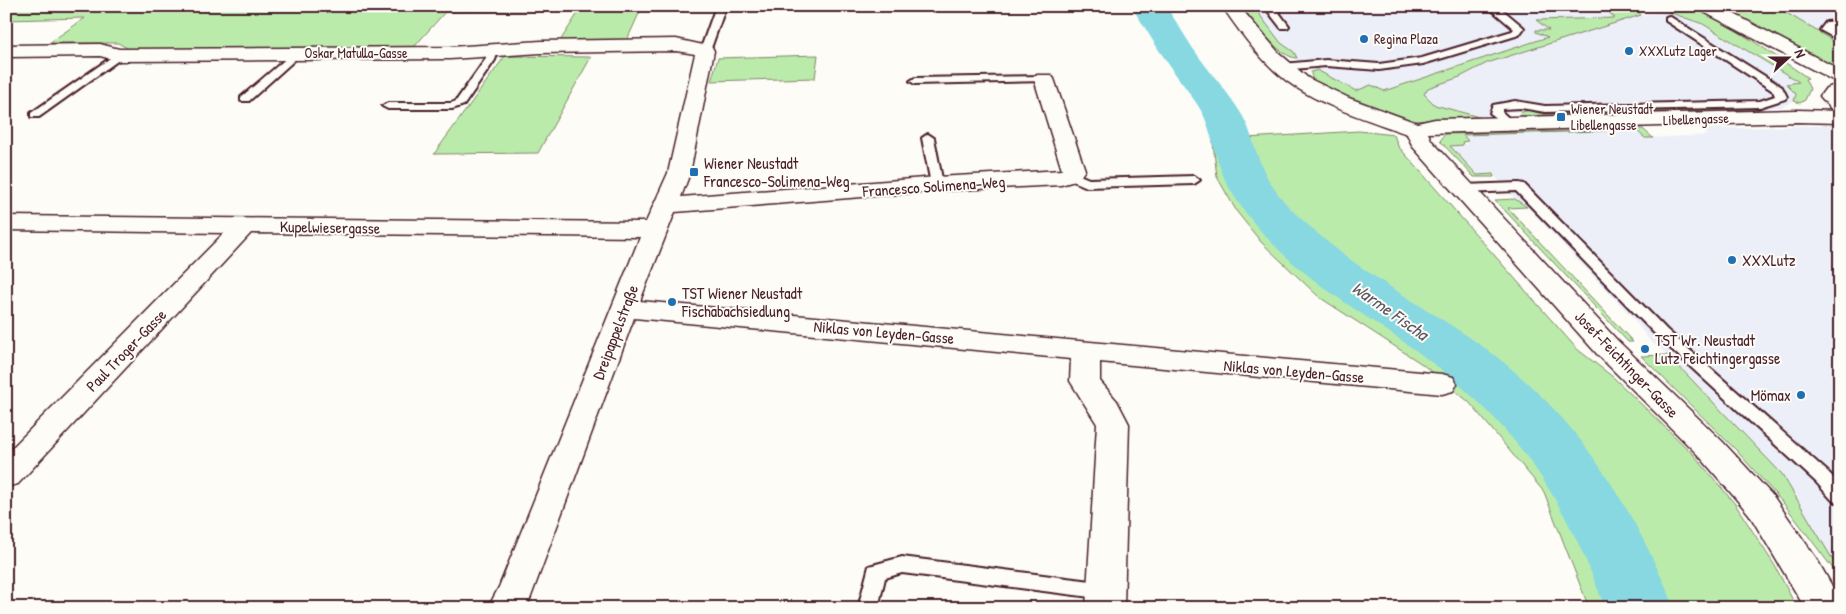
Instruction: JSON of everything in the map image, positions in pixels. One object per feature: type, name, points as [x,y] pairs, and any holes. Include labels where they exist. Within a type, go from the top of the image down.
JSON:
[{"type":"street","points":[[1230,6],[1283,67],[1302,82],[1322,93],[1416,130]]},
{"type":"street","points":[[1706,6],[1765,40],[1784,58],[1838,98]]},
{"type":"street","name":"Oskar Matulla-Gasse","points":[[6,51],[100,50],[119,55],[295,54],[493,51],[541,47],[676,45],[705,51]]},
{"type":"street","name":"Dreipappelstraße","points":[[507,608],[516,591],[623,309],[679,173],[705,51]]},
{"type":"street","points":[[1044,79],[1074,170],[1070,175]]},
{"type":"street","name":"Libellengasse","points":[[1416,130],[1435,125],[1797,116],[1838,98]]},
{"type":"street","name":"Josef-Feichtinger-Gasse","points":[[1416,130],[1421,142],[1608,347],[1711,449],[1761,505],[1803,569],[1825,608]]},
{"type":"street","name":"Francesco Solimena-Weg","points":[[659,218],[936,184],[1061,178],[1070,175]]},
{"type":"street","name":"Kupelwiesergasse","points":[[6,223],[245,226],[659,218]]},
{"type":"street","name":"Paul Troger-Gasse","points":[[6,475],[245,226]]},
{"type":"street","name":"Niklas von Leyden-Gasse","points":[[623,309],[674,312],[1442,384]]},
{"type":"street","points":[[1086,351],[1085,381],[1092,394],[1106,409],[1114,424],[1105,599]]},
{"type":"lane","points":[[705,51],[721,6]]},
{"type":"lane","points":[[1269,6],[1284,26]]},
{"type":"lane","points":[[1283,67],[1326,63],[1379,67],[1423,61],[1516,33],[1519,28],[1492,6]]},
{"type":"lane","points":[[1510,124],[1496,113],[1497,107],[1506,104],[1544,109],[1760,104],[1781,97],[1778,90],[1669,20]]},
{"type":"lane","points":[[1840,24],[1829,24],[1825,30],[1840,38]]},
{"type":"lane","points":[[388,106],[452,106],[460,103],[490,60],[493,51]]},
{"type":"lane","points":[[245,99],[295,54]]},
{"type":"lane","points":[[34,115],[119,55]]},
{"type":"lane","points":[[915,81],[1044,79]]},
{"type":"lane","points":[[928,138],[936,184]]},
{"type":"lane","points":[[1070,175],[1087,183],[1194,180]]},
{"type":"lane","points":[[1464,188],[1519,187],[1662,333],[1822,477],[1840,496]]},
{"type":"lane","points":[[868,608],[876,572],[902,565],[1105,599]]},
{"type":"shaded area","points":[[1241,6],[1639,6],[1629,12],[1609,13],[1616,18],[1537,20],[1550,30],[1536,30],[1549,37],[1384,91],[1371,85],[1356,91],[1280,50]]},
{"type":"shaded area","points":[[1840,11],[1840,45],[1784,13]]},
{"type":"shaded area","points":[[1668,12],[1703,24],[1800,83],[1794,101],[1782,107],[1757,109],[1542,114],[1529,110],[1480,116],[1435,105],[1424,94],[1428,88],[1460,77],[1487,63],[1641,15]]},
{"type":"shaded area","points":[[1835,125],[1840,128],[1840,572],[1782,474],[1668,355],[1650,341],[1632,317],[1527,207],[1515,199],[1493,174],[1477,175],[1449,146],[1466,145],[1465,143],[1469,142],[1462,135],[1636,130],[1645,138],[1708,135],[1700,129]]},
{"type":"green space","points":[[6,6],[712,6],[712,8],[641,9],[627,40],[560,41],[580,10],[445,12],[414,47],[129,49],[118,43],[49,43],[85,18],[6,20]]},
{"type":"green space","points":[[1241,6],[1253,6],[1281,43],[1294,52],[1297,58],[1282,52],[1259,29]]},
{"type":"green space","points":[[1639,6],[1655,6],[1646,7],[1638,11],[1641,15],[1487,63],[1460,77],[1428,88],[1424,94],[1435,105],[1483,118],[1410,121],[1328,90],[1316,83],[1311,75],[1311,72],[1317,70],[1356,91],[1371,85],[1384,91],[1548,37],[1536,32],[1536,30],[1549,30],[1536,20],[1615,18],[1608,12],[1629,12]]},
{"type":"green space","points":[[1688,6],[1735,30],[1808,78],[1805,79],[1810,89],[1805,100],[1800,103],[1794,101],[1796,94],[1786,84],[1799,82],[1703,24],[1668,12]]},
{"type":"green space","points":[[1719,6],[1775,6],[1840,45],[1840,73]]},
{"type":"green space","points":[[818,55],[815,78],[711,81],[718,58]]},
{"type":"green space","points":[[505,56],[591,57],[538,153],[434,154]]},
{"type":"green space","points":[[1529,110],[1542,114],[1760,110],[1522,116],[1519,113]]},
{"type":"green space","points":[[1643,129],[1653,138],[1645,138],[1636,130],[1463,135],[1468,141],[1462,142],[1463,145],[1450,146],[1477,175],[1493,174],[1494,177],[1474,177],[1440,141],[1445,134]]},
{"type":"green space","points":[[1359,131],[1394,135],[1398,146],[1577,349],[1613,377],[1694,455],[1735,504],[1775,566],[1797,608],[1589,608],[1544,492],[1469,402],[1422,364],[1319,297],[1261,242],[1237,212],[1217,177],[1212,135],[1247,138]]},
{"type":"green space","points":[[1515,199],[1527,207],[1508,208],[1633,342],[1628,342],[1495,200]]},
{"type":"green space","points":[[1668,355],[1782,474],[1840,572],[1840,578],[1784,504],[1736,450],[1641,356]]},
{"type":"waterway","name":"Warme Fischa","points":[[1147,6],[1157,17],[1178,53],[1222,113],[1243,172],[1266,208],[1290,234],[1317,258],[1462,358],[1516,403],[1561,455],[1580,484],[1613,544],[1640,608]]},
{"type":"place","name":"Regina Plaza","points":[[1364,39]]},
{"type":"place","name":"XXXLutz Lager","points":[[1629,51]]},
{"type":"place","name":"Wiener Neustadt Libellengasse","points":[[1561,117]]},
{"type":"place","name":"Wiener Neustadt Francesco-Solimena-Weg","points":[[694,172]]},
{"type":"place","name":"XXXLutz","points":[[1732,260]]},
{"type":"place","name":"TST Wiener Neustadt Fischabachsiedlung","points":[[672,302]]},
{"type":"place","name":"TST Wr. Neustadt Lutz Feichtingergasse","points":[[1645,349]]},
{"type":"place","name":"Mömax","points":[[1801,395]]}]
